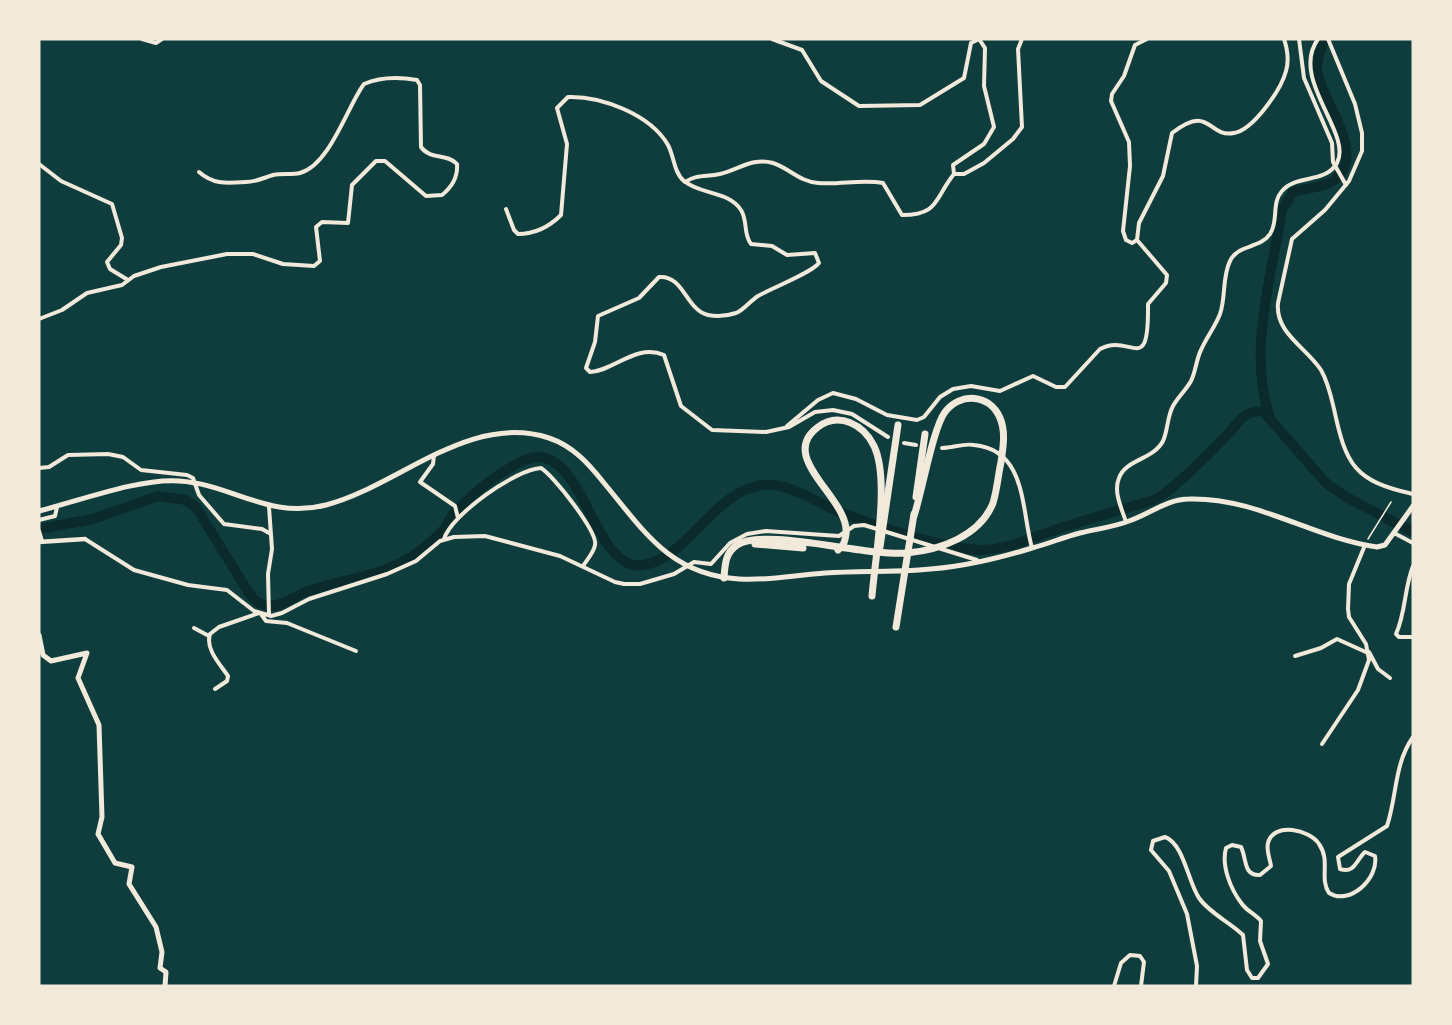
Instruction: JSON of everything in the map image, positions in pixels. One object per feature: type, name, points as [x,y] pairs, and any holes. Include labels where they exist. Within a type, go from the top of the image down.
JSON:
[{"type":"highway","points":[[724,578],[729,553],[736,546],[749,541],[779,540],[884,554],[917,552],[942,545],[971,531],[985,517],[993,501],[1004,441],[1002,424],[994,408],[981,400],[967,398],[953,404],[940,422],[914,516],[904,580],[896,627]]},
{"type":"highway","points":[[840,549],[847,528],[843,514],[809,466],[806,448],[814,430],[824,423],[835,420],[852,423],[868,435],[877,454],[881,478],[874,583]]},
{"type":"highway","points":[[872,596],[898,425]]},
{"type":"highway","points":[[921,486],[925,434]]},
{"type":"main road","points":[[39,512],[153,482],[176,481],[194,483],[269,507],[299,509],[328,504],[465,443],[505,434],[530,434],[555,440],[574,451],[662,550],[687,567],[724,578],[753,579],[827,573],[916,570],[977,560],[1126,522],[1165,504],[1193,499],[1246,506],[1365,545],[1382,547],[1413,506]]},
{"type":"main road","points":[[39,635],[43,655],[51,661],[87,653],[78,678],[99,725],[102,817],[99,840],[114,863],[132,867],[129,884],[156,927],[162,952],[160,968],[166,972],[165,986]]},
{"type":"street","points":[[142,39],[156,43],[162,39]]},
{"type":"street","points":[[685,182],[699,174],[720,174],[752,162],[765,161],[785,168],[797,177],[817,183],[883,183],[902,215],[921,215],[931,209],[941,190],[954,174],[953,165],[984,144],[994,127],[994,116],[984,86],[985,48],[979,39],[971,43],[964,78],[920,105],[859,106],[821,81],[802,50],[772,39]]},
{"type":"street","points":[[954,174],[964,174],[984,163],[1012,139],[1022,127],[1018,49],[1022,39]]},
{"type":"street","points":[[1137,240],[1132,243],[1126,240],[1124,231],[1130,166],[1129,142],[1111,101],[1112,94],[1124,76],[1135,45],[1147,39]]},
{"type":"street","points":[[784,428],[810,405],[830,394],[852,397],[887,415],[917,420],[924,417],[940,397],[957,388],[978,387],[1000,391],[1033,376],[1056,387],[1065,387],[1100,350],[1108,345],[1139,349],[1147,339],[1148,304],[1166,283],[1167,274],[1137,240],[1139,223],[1163,176],[1172,133],[1195,120],[1203,120],[1222,134],[1246,129],[1260,114],[1284,76],[1288,60],[1284,39]]},
{"type":"street","points":[[1299,39],[1303,73],[1332,143],[1333,162],[1346,185]]},
{"type":"street","points":[[1126,522],[1117,489],[1119,478],[1126,469],[1154,452],[1163,441],[1171,410],[1191,380],[1200,351],[1221,313],[1232,258],[1239,250],[1260,243],[1269,236],[1274,224],[1278,197],[1284,188],[1295,182],[1321,176],[1335,166],[1339,145],[1316,91],[1310,62],[1311,50],[1318,39]]},
{"type":"street","points":[[1328,39],[1353,99],[1363,138],[1360,161],[1346,185],[1325,210],[1292,239],[1278,303],[1278,314],[1284,329],[1324,376],[1346,455],[1376,484],[1413,494]]},
{"type":"street","points":[[39,319],[62,310],[87,293],[122,285],[128,280],[161,267],[227,254],[253,254],[284,264],[314,266],[320,261],[316,227],[322,222],[348,223],[352,185],[376,161],[385,161],[426,196],[442,195],[454,182],[458,171],[457,164],[452,159],[433,156],[421,147],[420,85],[417,80],[406,78],[382,79],[364,84],[334,140],[321,156],[301,173],[273,175],[254,182],[218,183],[208,180],[199,172]]},
{"type":"street","points":[[506,209],[514,230],[518,234],[533,232],[553,223],[561,215],[567,144],[556,108],[568,97],[598,100],[646,122],[667,142],[677,174],[685,182],[735,203],[741,211],[747,239],[751,244],[771,246],[787,255],[815,254],[819,263],[751,300],[739,312],[725,316],[707,315],[700,311],[674,280],[667,276],[659,277],[639,298],[598,316],[595,342],[586,368],[590,372],[599,372],[624,357],[659,353],[667,359],[681,406],[712,430],[740,432],[784,428],[815,412],[839,410],[861,419],[888,437]]},
{"type":"street","points":[[39,164],[61,181],[112,204],[122,238],[121,245],[107,262],[110,269],[128,280]]},
{"type":"street","points":[[904,443],[916,445]]},
{"type":"street","points":[[942,448],[977,445],[994,451],[1006,459],[1020,482],[1027,531],[1032,547]]},
{"type":"street","points":[[39,468],[49,467],[68,455],[108,454],[123,457],[141,470],[190,476],[199,495],[224,524],[262,529],[269,533]]},
{"type":"street","points":[[434,455],[433,464],[420,482],[455,506],[458,519]]},
{"type":"street","points":[[209,636],[219,627],[260,614],[282,613],[309,599],[387,574],[416,561],[444,539],[458,519],[504,483],[521,473],[541,468],[581,514],[594,539],[595,546],[584,566]]},
{"type":"street","points":[[39,520],[57,515],[57,507]]},
{"type":"street","points":[[268,614],[268,574],[272,549],[269,533],[269,507]]},
{"type":"street","points":[[1405,514],[1411,519]]},
{"type":"street","points":[[444,539],[489,537],[560,556],[615,582],[629,585],[674,574],[694,562],[711,564],[730,543],[747,534],[766,531],[839,536],[859,525],[977,560]]},
{"type":"street","points":[[39,531],[40,542],[85,539],[131,569],[188,585],[227,590],[266,621],[287,623],[356,651]]},
{"type":"street","points":[[1394,532],[1413,543]]},
{"type":"street","points":[[1322,744],[1358,690],[1369,660],[1363,637],[1349,617],[1348,609],[1349,584],[1365,545]]},
{"type":"street","points":[[1413,567],[1407,586],[1404,614],[1396,634],[1399,637],[1413,637]]},
{"type":"street","points":[[194,628],[209,636],[216,663],[228,676],[227,681],[215,689]]},
{"type":"street","points":[[1295,656],[1321,648],[1337,639],[1367,651],[1378,669],[1390,678]]},
{"type":"street","points":[[1196,986],[1197,966],[1187,914],[1168,871],[1151,850],[1154,841],[1165,837],[1171,840],[1188,868],[1199,899],[1243,935],[1247,970],[1252,978],[1258,978],[1269,962],[1260,941],[1261,921],[1241,903],[1227,875],[1224,860],[1226,848],[1232,845],[1241,847],[1248,871],[1253,875],[1260,875],[1271,866],[1268,847],[1271,837],[1282,831],[1304,831],[1318,842],[1325,855],[1325,886],[1329,893],[1343,897],[1356,892],[1374,869],[1375,856],[1365,852],[1354,868],[1348,870],[1340,869],[1338,857],[1387,826],[1394,801],[1399,767],[1413,737]]},
{"type":"street","points":[[1114,986],[1121,963],[1130,955],[1140,956],[1144,962],[1141,986]]},
{"type":"path","points":[[1365,545],[1391,502]]},
{"type":"waterway","points":[[1269,415],[1263,390],[1261,338],[1282,210],[1293,192],[1319,187],[1333,181],[1343,170],[1347,157],[1340,127],[1317,70],[1319,54],[1325,39]]},
{"type":"waterway","points":[[39,529],[93,519],[158,496],[186,500],[196,507],[250,595],[261,604],[274,606],[317,588],[376,573],[404,561],[434,539],[461,506],[496,477],[525,460],[545,458],[561,467],[575,485],[611,549],[626,562],[644,565],[660,560],[675,550],[729,499],[745,490],[762,485],[793,490],[840,512],[910,536],[948,546],[980,550],[1018,543],[1160,497],[1201,462],[1243,417],[1252,412],[1263,411],[1326,483],[1346,497],[1413,532]]}]
